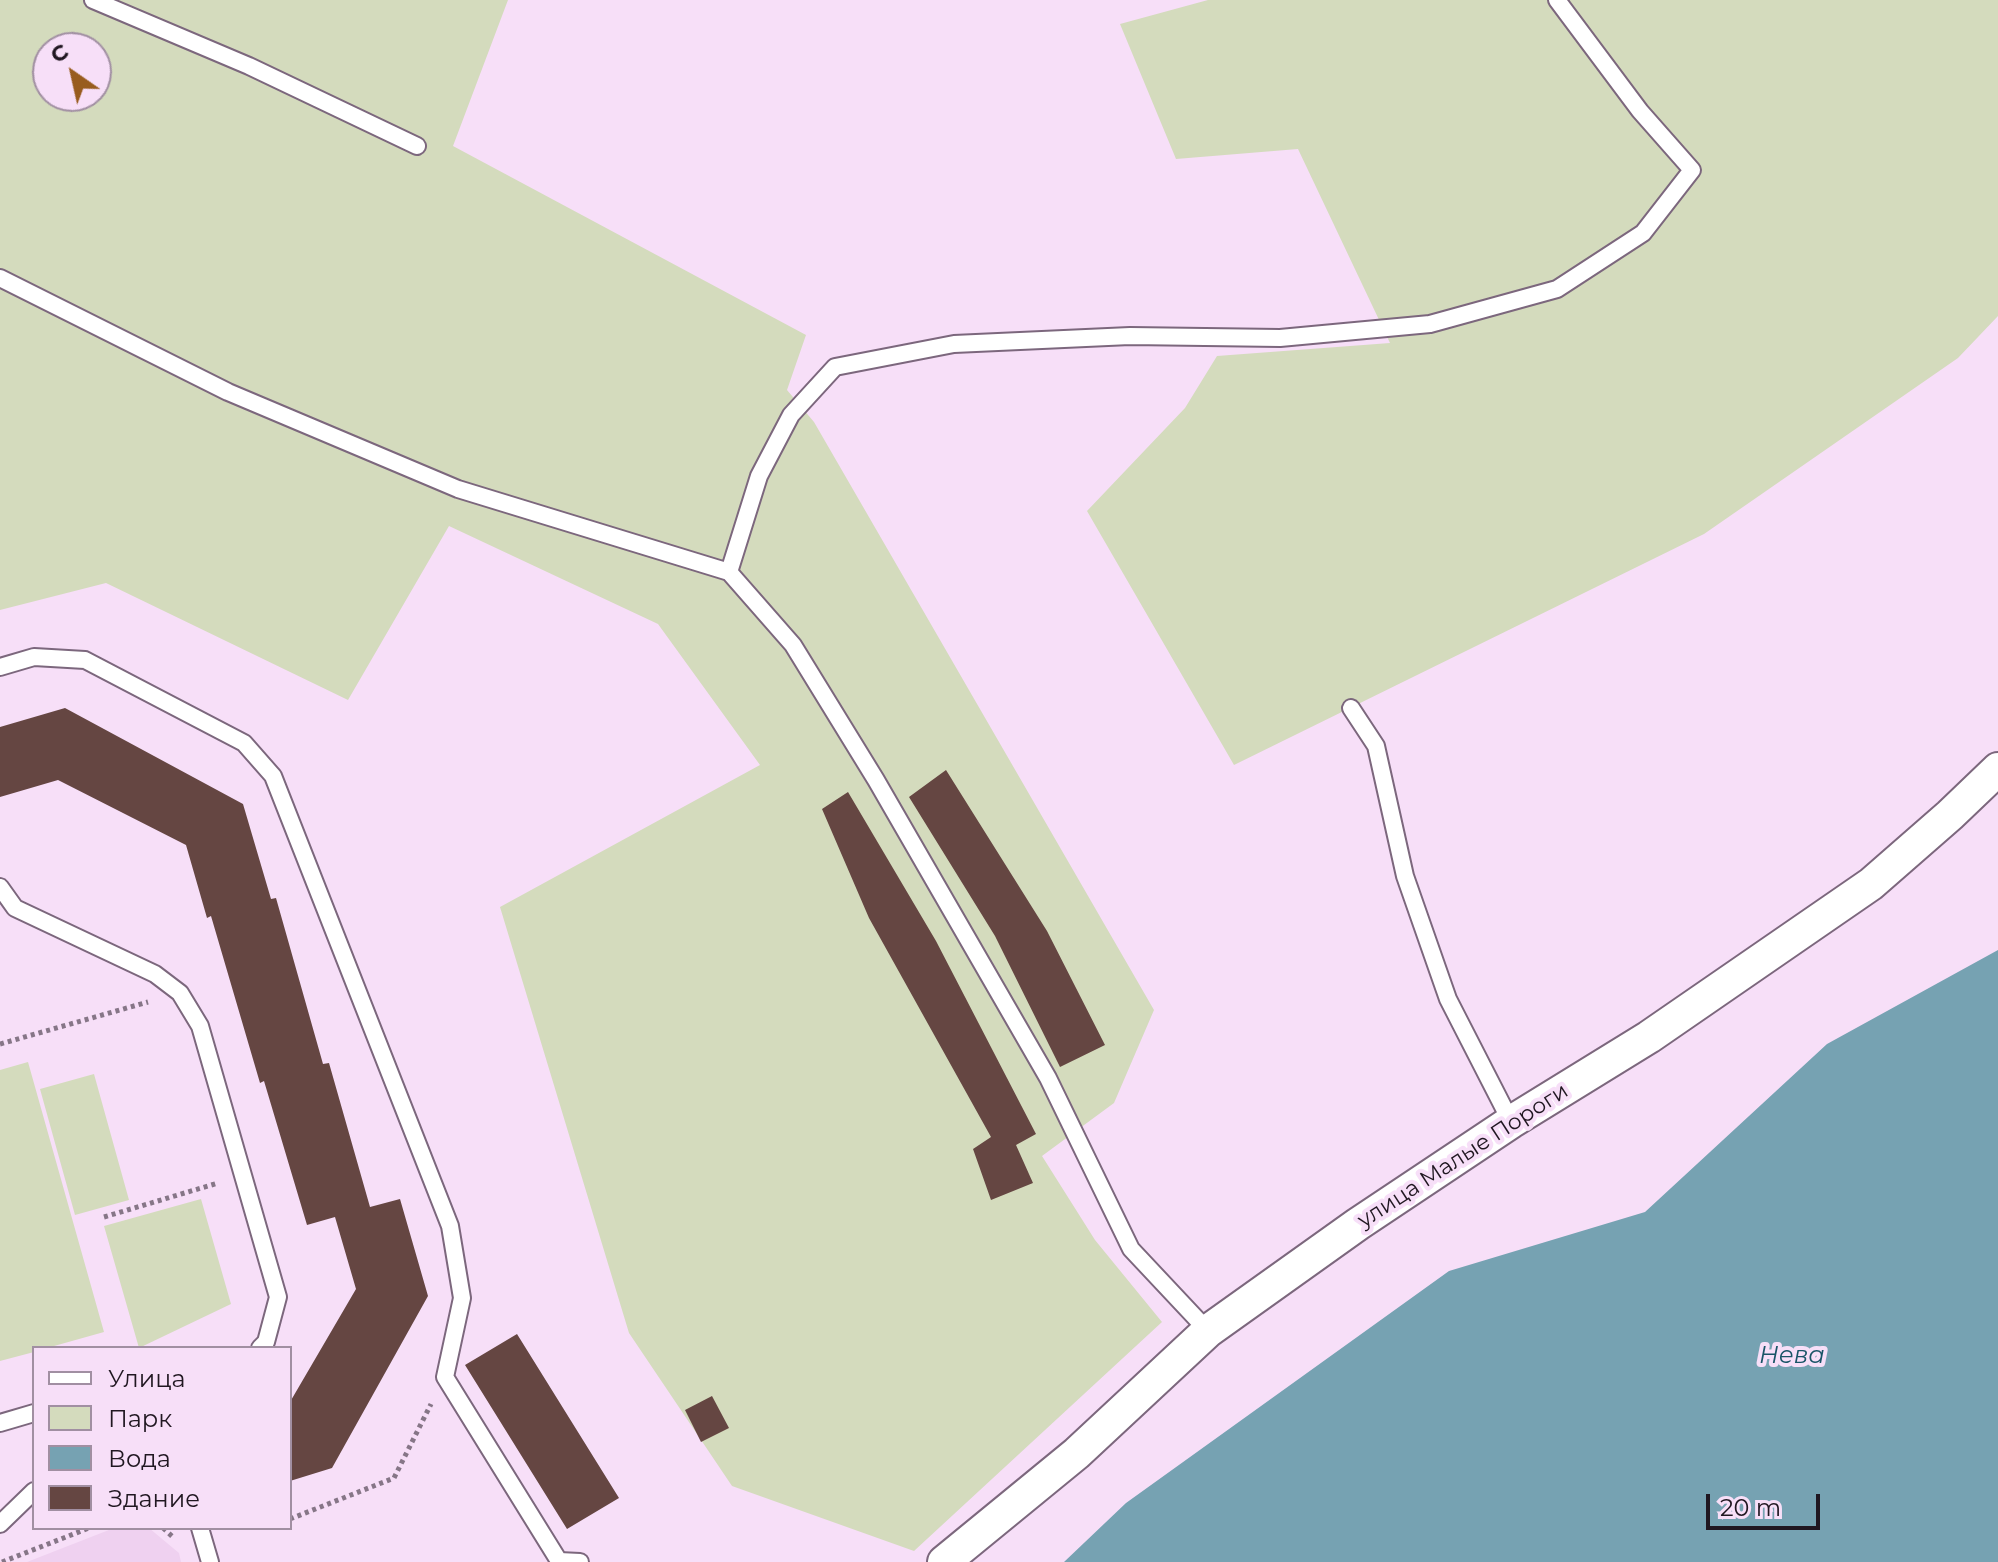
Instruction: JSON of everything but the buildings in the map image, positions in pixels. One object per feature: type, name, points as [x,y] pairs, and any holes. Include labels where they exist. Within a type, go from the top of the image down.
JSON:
[{"type":"street","name":"улица Малые Пороги","points":[[944,1562],[1077,1453],[1208,1331],[1358,1224],[1511,1122],[1649,1037],[1871,884],[1998,769]]},
{"type":"lane","points":[[93,0],[249,66],[417,146]]},
{"type":"lane","points":[[729,572],[765,463],[791,415],[835,367],[954,344],[1130,336],[1280,338],[1430,324],[1557,289],[1643,233],[1692,170],[1640,111],[1557,0]]},
{"type":"lane","points":[[0,278],[228,392],[458,489],[729,572],[793,645],[876,780],[1048,1078],[1131,1249],[1208,1331]]},
{"type":"lane","points":[[0,667],[34,657],[85,660],[244,743],[273,776],[450,1226],[462,1298],[445,1377],[555,1561],[580,1562]]},
{"type":"lane","points":[[1351,708],[1376,746],[1405,876],[1448,999],[1511,1122]]},
{"type":"lane","points":[[0,887],[15,908],[155,974],[180,993],[200,1026],[278,1297],[266,1342],[262,1346]]},
{"type":"lane","points":[[0,1423],[32,1414]]},
{"type":"lane","points":[[0,1524],[32,1493]]},
{"type":"lane","points":[[201,1530],[210,1562]]},
{"type":"path","points":[[0,1044],[180,993]]},
{"type":"path","points":[[104,1217],[243,1176]]},
{"type":"path","points":[[292,1518],[394,1478],[445,1377]]},
{"type":"path","points":[[2,1562],[84,1530]]},
{"type":"shaded area","points":[[109,1530],[151,1530],[179,1553],[181,1562],[27,1562]]},
{"type":"green space","points":[[0,0],[508,0],[453,146],[806,335],[787,390],[814,422],[1154,1010],[1114,1103],[1042,1156],[1095,1240],[1162,1322],[914,1551],[732,1486],[629,1333],[500,907],[760,765],[658,624],[449,526],[348,700],[106,583],[0,610]]},
{"type":"green space","points":[[1208,0],[1998,0],[1998,316],[1958,358],[1704,534],[1234,765],[1087,511],[1185,408],[1217,356],[1390,343],[1298,149],[1176,159],[1120,24]]},
{"type":"green space","points":[[28,1062],[104,1332],[54,1346],[32,1346],[32,1353],[0,1361],[0,1070]]},
{"type":"green space","points":[[94,1074],[129,1200],[75,1215],[40,1089]]},
{"type":"green space","points":[[201,1199],[231,1304],[138,1346],[104,1226]]},
{"type":"water","name":"Нева","points":[[1998,950],[1998,1562],[1064,1562],[1126,1503],[1449,1271],[1645,1212],[1827,1044]]}]
